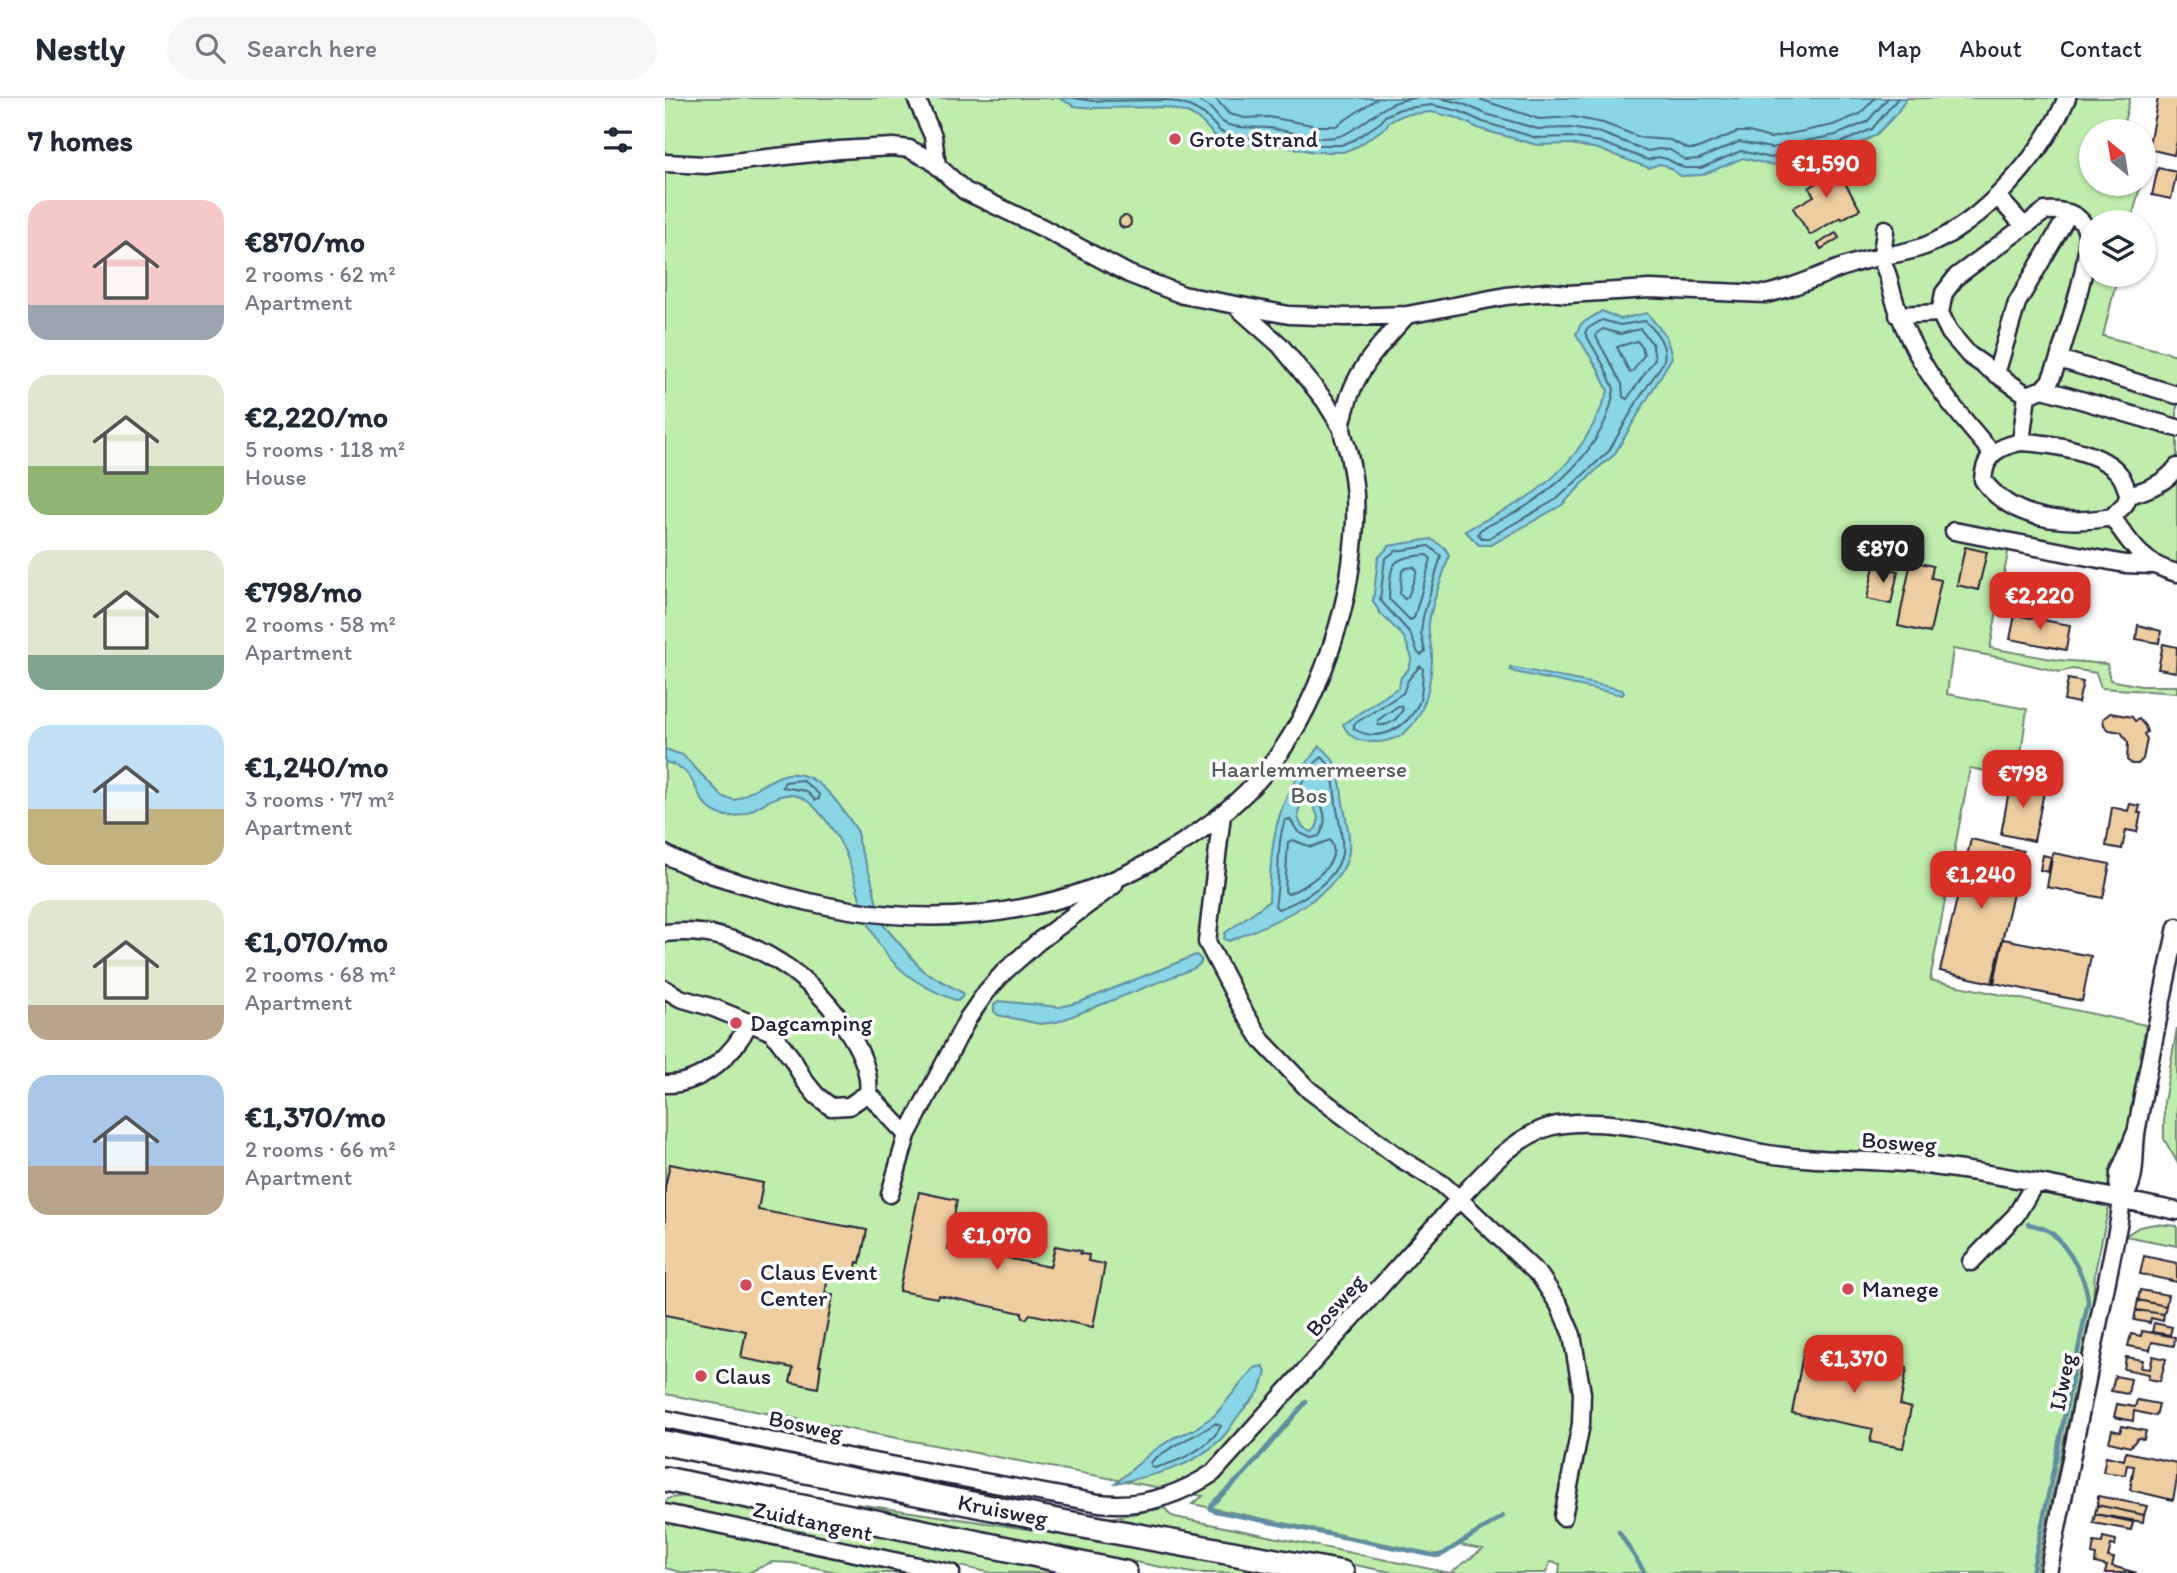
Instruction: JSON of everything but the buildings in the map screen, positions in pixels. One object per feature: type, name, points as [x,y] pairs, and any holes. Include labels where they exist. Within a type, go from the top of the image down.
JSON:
[{"type":"highway","name":"Kruisweg","points":[[665,1443],[1062,1522],[1342,1573]]},
{"type":"highway","name":"Kruisweg","points":[[665,1479],[1125,1573]]},
{"type":"street","points":[[916,98],[933,136],[937,165]]},
{"type":"street","points":[[665,163],[706,165],[798,153],[893,147],[917,152],[937,165],[965,191],[1051,232],[1129,274],[1183,295],[1289,315],[1407,315],[1506,296],[1547,292],[1568,294],[1650,289],[1766,294],[1783,291],[1853,264],[1923,246],[1954,232],[1997,196],[2028,160],[2067,98]]},
{"type":"street","points":[[1997,196],[2024,226]]},
{"type":"street","points":[[2045,211],[2069,213],[2079,218],[2086,227],[2088,247],[2084,271],[2059,359],[2050,381],[2043,389],[2027,395],[1969,355],[1950,333],[1940,313],[1944,293],[1957,276],[2045,211]]},
{"type":"street","points":[[1996,374],[2017,303],[2069,213]]},
{"type":"street","points":[[1885,229],[1882,257],[1898,315],[1914,352],[1945,399],[1993,454]]},
{"type":"street","points":[[890,1194],[907,1135],[968,1018],[987,990],[1039,941],[1127,876],[1201,832],[1223,814],[1265,771],[1297,724],[1312,694],[1338,626],[1355,537],[1355,495],[1350,458],[1342,427],[1311,383],[1280,345],[1237,307]]},
{"type":"street","points":[[1898,315],[1940,313]]},
{"type":"street","points":[[1342,427],[1348,399],[1356,380],[1370,358],[1407,315]]},
{"type":"street","points":[[2059,359],[2177,395]]},
{"type":"street","points":[[2043,389],[2177,428]]},
{"type":"street","points":[[2021,442],[2027,395]]},
{"type":"street","points":[[2129,495],[2120,474],[2107,464],[2078,450],[2021,442],[2004,446],[1993,454],[1984,466],[1983,480],[2001,500],[2021,510],[2056,520],[2112,517],[2125,504],[2129,495],[2158,484],[2177,467]]},
{"type":"street","points":[[2112,517],[2131,544],[2152,565]]},
{"type":"street","points":[[1954,531],[2125,564],[2152,565],[2177,573]]},
{"type":"street","points":[[1223,814],[1207,942],[1262,1041],[1309,1090],[1401,1159],[1441,1183],[1540,1276],[1559,1305],[1572,1335],[1582,1393],[1581,1424],[1563,1517]]},
{"type":"street","points":[[665,854],[697,869],[802,902],[861,913],[930,917],[1019,910],[1047,904],[1127,876]]},
{"type":"street","name":"IJweg","points":[[2048,1573],[2122,1200],[2118,1188],[2119,1173],[2136,1132],[2177,927]]},
{"type":"street","points":[[665,933],[705,933],[754,948],[797,973],[830,1004],[857,1045],[869,1084],[867,1093],[849,1105],[831,1107],[816,1095],[804,1080],[772,1032],[714,1008],[680,998],[665,989]]},
{"type":"street","points":[[665,1084],[696,1079],[726,1057],[741,1040],[749,1023]]},
{"type":"street","points":[[867,1093],[907,1135]]},
{"type":"street","name":"Bosweg","points":[[665,1419],[847,1457],[1099,1503],[1141,1504],[1193,1486],[1213,1473],[1497,1160],[1522,1139],[1549,1127],[1585,1122],[1625,1126],[1770,1154],[1974,1171],[2177,1211]]},
{"type":"street","points":[[1971,1262],[2016,1215],[2035,1183]]},
{"type":"street","name":"Zuidtangent","points":[[665,1513],[951,1573]]},
{"type":"green space","name":"Haarlemmermeerse Bos","points":[[665,98],[2130,98],[2125,119],[2079,119],[2079,196],[2138,196],[2134,210],[2079,210],[2079,287],[2115,287],[2103,336],[2177,355],[2177,578],[2009,547],[1990,648],[2058,660],[2107,664],[2110,680],[2141,686],[2177,686],[2177,693],[2101,688],[2096,673],[2072,669],[2060,672],[1953,649],[1947,694],[2027,709],[2018,777],[1970,768],[1930,980],[2146,1025],[2140,1057],[2145,1058],[2129,1132],[2119,1159],[2095,1272],[2093,1301],[2036,1573],[1559,1573],[1560,1564],[1550,1562],[1546,1573],[1450,1573],[1483,1549],[1460,1545],[1439,1555],[1192,1504],[1203,1496],[665,1394]]},
{"type":"green space","points":[[2177,1028],[2177,1162],[2164,1139],[2164,1102]]},
{"type":"green space","points":[[2155,1224],[2177,1226],[2177,1246],[2125,1236],[2139,1227]]},
{"type":"green space","points":[[685,1496],[1065,1573],[992,1573],[665,1504],[670,1498]]},
{"type":"green space","points":[[857,1504],[1145,1546],[1297,1573],[1192,1573],[854,1508]]},
{"type":"green space","points":[[1165,1508],[1175,1517],[1450,1573],[1396,1573],[1110,1518]]},
{"type":"green space","points":[[665,1520],[926,1573],[842,1573],[792,1563],[772,1562],[748,1573],[684,1573],[665,1568]]},
{"type":"water","points":[[1059,98],[1907,98],[1876,135],[1857,145],[1771,165],[1743,158],[1702,175],[1681,176],[1665,165],[1649,168],[1598,149],[1570,144],[1537,145],[1431,112],[1403,115],[1389,122],[1386,127],[1358,146],[1343,152],[1315,152],[1266,143],[1245,145],[1217,138],[1200,120],[1165,107],[1093,108],[1074,106]]},
{"type":"water","points":[[1602,311],[1620,319],[1647,313],[1666,336],[1672,357],[1614,455],[1562,505],[1491,545],[1479,545],[1465,531],[1523,500],[1552,478],[1575,453],[1594,424],[1608,391],[1576,334],[1581,324]]},
{"type":"water","points":[[1431,539],[1445,548],[1449,555],[1430,614],[1432,660],[1425,702],[1411,726],[1401,735],[1373,742],[1359,740],[1348,732],[1343,724],[1399,687],[1401,677],[1408,670],[1412,658],[1404,637],[1380,613],[1373,601],[1378,558],[1389,546]]},
{"type":"water","points":[[1510,667],[1610,687],[1624,693],[1622,695],[1515,672],[1510,670]]},
{"type":"water","points":[[1320,746],[1332,758],[1338,772],[1349,843],[1348,856],[1342,871],[1331,885],[1299,909],[1229,941],[1224,939],[1225,933],[1269,901],[1274,837],[1279,818],[1285,800],[1305,765]],"holes":[[[1304,801],[1311,804],[1318,818],[1317,826],[1312,832],[1303,827],[1298,814]]]},
{"type":"water","points":[[665,749],[683,755],[723,797],[735,800],[784,775],[796,774],[818,783],[836,801],[858,832],[858,842],[871,878],[881,922],[923,971],[963,993],[962,997],[958,1001],[925,986],[911,978],[887,956],[870,927],[842,845],[828,822],[811,804],[793,795],[782,796],[741,815],[719,814],[703,802],[685,772],[665,762]]},
{"type":"water","points":[[1196,955],[1201,959],[1201,963],[1195,968],[1057,1022],[1040,1024],[998,1015],[994,1011],[994,1005],[999,1001],[1060,1007],[1080,1002]]},
{"type":"water","points":[[1263,1366],[1266,1371],[1257,1394],[1224,1436],[1210,1449],[1172,1469],[1116,1483],[1152,1452],[1215,1415],[1254,1368]]},
{"type":"waterway","points":[[2028,1224],[2041,1227],[2059,1240],[2077,1266],[2088,1302],[2032,1573]]},
{"type":"waterway","points":[[1306,1402],[1210,1509],[1436,1556],[1503,1516]]},
{"type":"waterway","points":[[1619,1532],[1645,1573]]},
{"type":"place","name":"Grote Strand","points":[[1175,139]]},
{"type":"place","name":"Dagcamping","points":[[736,1023]]},
{"type":"place","name":"Claus Event Center","points":[[746,1285]]},
{"type":"place","name":"Manege","points":[[1848,1289]]},
{"type":"place","name":"Claus","points":[[701,1376]]}]
